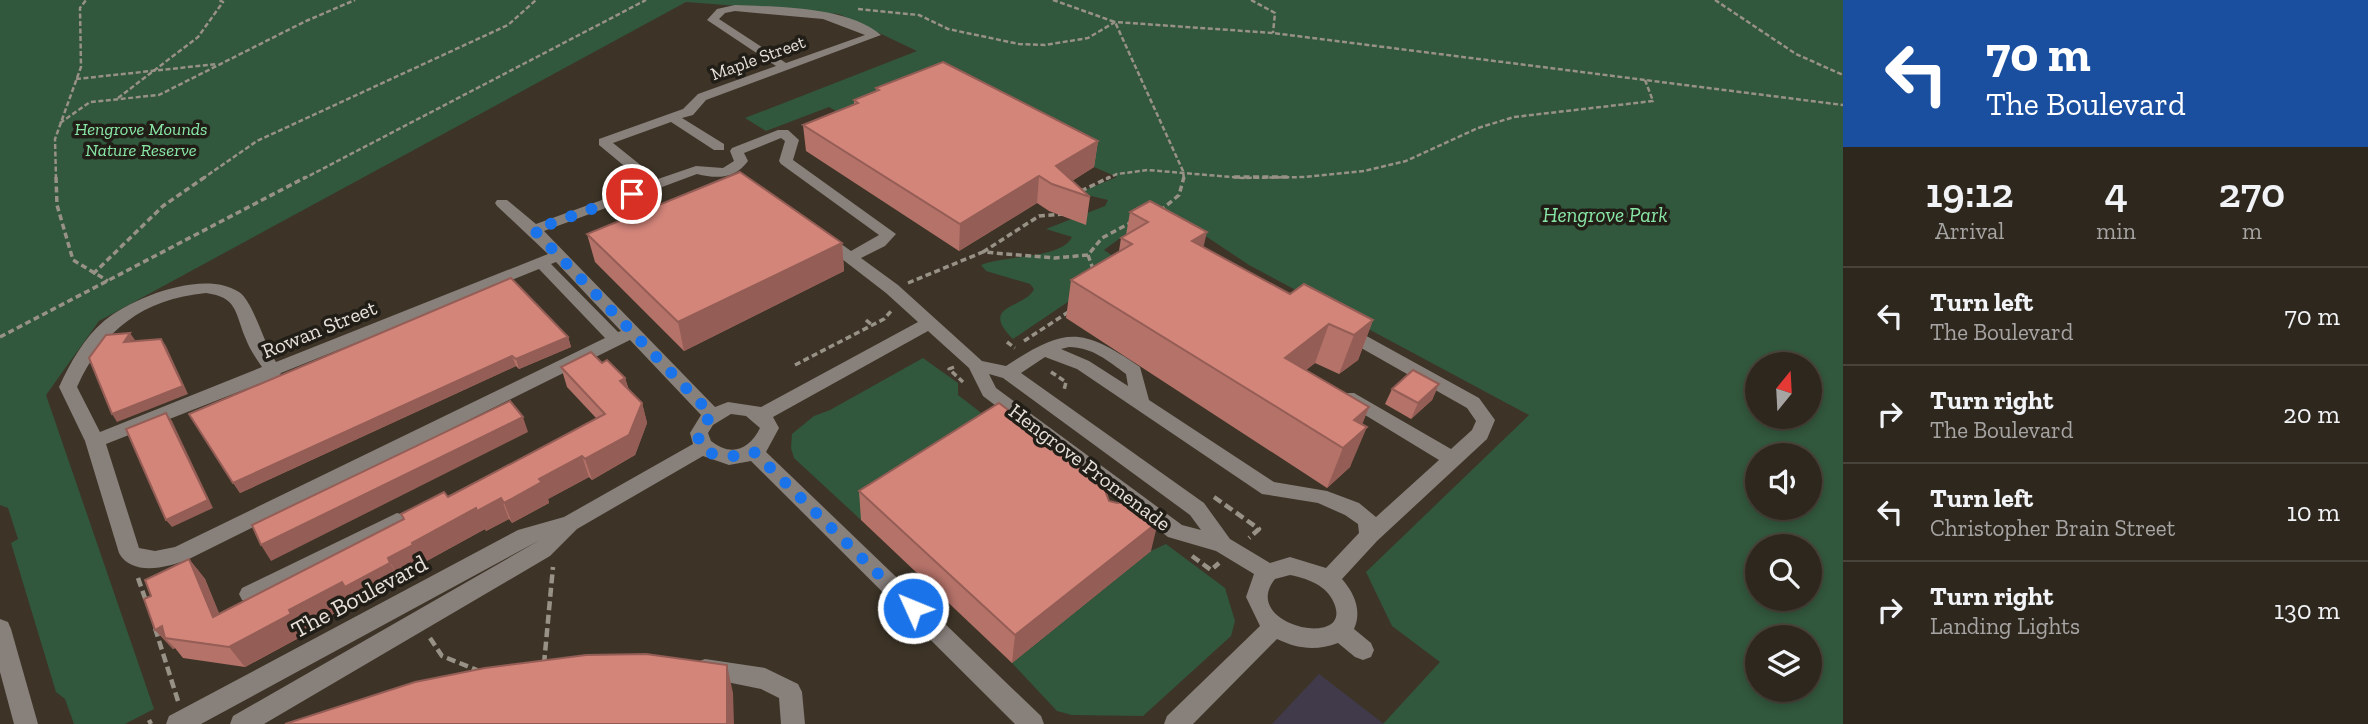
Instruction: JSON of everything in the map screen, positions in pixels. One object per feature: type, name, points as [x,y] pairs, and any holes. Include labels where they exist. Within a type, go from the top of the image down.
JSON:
[{"type":"street","name":"Maple Street","points":[[656,185],[604,142],[688,112],[702,97],[875,35],[850,21],[827,15],[735,8],[721,11],[712,20],[785,67]]},
{"type":"street","points":[[673,118],[719,148]]},
{"type":"street","points":[[534,230],[696,170],[738,174],[741,161],[737,151],[783,133],[792,140],[786,161],[888,234],[880,243],[850,258]]},
{"type":"street","points":[[502,203],[534,230],[552,261],[624,336],[712,415]]},
{"type":"street","name":"Hengrove Promenade","points":[[807,226],[892,289],[976,365],[989,392],[1129,510],[1175,531],[1223,545],[1268,572]]},
{"type":"street","name":"Rowan Street","points":[[95,441],[552,261]]},
{"type":"street","points":[[273,372],[255,340],[243,307],[233,295],[214,287],[194,289],[130,310],[110,326],[82,356],[68,387],[95,441],[130,553],[142,560],[155,561],[180,554],[624,336]]},
{"type":"street","points":[[762,415],[929,323]]},
{"type":"street","points":[[1328,580],[1370,535],[1480,434],[1486,420],[1473,403],[1329,324]]},
{"type":"street","points":[[1009,373],[1042,351],[1062,355],[1083,365],[1269,489],[1320,496],[1352,509],[1367,520],[1370,535]]},
{"type":"street","name":"Hengrove Promenade","points":[[976,365],[1009,373],[1197,509],[1223,545]]},
{"type":"street","points":[[1336,389],[1452,459]]},
{"type":"street","points":[[728,408],[747,408],[762,415],[770,428],[766,440],[754,452],[740,457],[718,457],[702,448],[698,439],[700,427],[712,415],[728,408]]},
{"type":"street","name":"The Boulevard","points":[[179,714],[525,537],[570,523],[702,448]]},
{"type":"street","points":[[754,452],[1032,724]]},
{"type":"street","points":[[250,594],[397,521]]},
{"type":"street","name":"The Boulevard","points":[[243,724],[543,550],[570,523]]},
{"type":"street","points":[[1290,566],[1316,573],[1328,580],[1338,589],[1348,612],[1340,631],[1320,640],[1306,640],[1274,627],[1261,611],[1257,600],[1261,580],[1268,572],[1290,566]]},
{"type":"street","points":[[1176,724],[1274,627]]},
{"type":"street","points":[[0,629],[26,724]]},
{"type":"street","points":[[1340,631],[1363,650]]},
{"type":"street","points":[[678,669],[718,670],[765,679],[790,692],[793,724]]},
{"type":"path","points":[[86,0],[80,8],[81,67],[55,139],[57,205],[73,260],[108,281]]},
{"type":"path","points":[[117,99],[198,37],[223,2],[219,0]]},
{"type":"path","points":[[61,123],[90,102],[159,95],[306,21],[355,0]]},
{"type":"path","points":[[93,274],[163,206],[257,141],[508,25],[536,0]]},
{"type":"path","points":[[0,337],[646,0]]},
{"type":"path","points":[[1053,0],[1115,22],[1272,33],[1843,105]]},
{"type":"path","points":[[1251,0],[1275,13],[1272,33]]},
{"type":"path","points":[[1715,0],[1796,54],[1843,75]]},
{"type":"path","points":[[857,9],[919,15],[952,31],[1026,45],[1055,44],[1087,38],[1115,22]]},
{"type":"path","points":[[1115,22],[1183,171],[1185,181],[1183,190],[1167,207],[1153,214]]},
{"type":"path","points":[[76,79],[222,63]]},
{"type":"path","points":[[1070,197],[1117,174],[1148,170],[1256,178],[1305,177],[1376,169],[1406,161],[1478,128],[1514,117],[1653,101],[1645,80]]},
{"type":"path","points":[[795,365],[872,325],[892,311],[890,302],[881,294],[984,252],[1039,216],[1061,215],[1067,210]]},
{"type":"path","points":[[984,252],[1055,258],[1088,255],[1102,238],[1136,221]]},
{"type":"path","points":[[1088,255],[1095,271]]},
{"type":"path","points":[[866,320],[872,325]]},
{"type":"path","points":[[1007,342],[1014,347]]},
{"type":"path","points":[[543,550],[553,567],[543,673]]},
{"type":"path","points":[[130,553],[147,603]]},
{"type":"path","points":[[151,616],[179,714]]},
{"type":"path","points":[[419,622],[442,656],[479,671]]},
{"type":"shaded area","points":[[1319,674],[1384,724],[1272,724]]},
{"type":"green space","name":"Hengrove Park","points":[[0,0],[1843,0],[1843,724],[1383,724],[1440,662],[1392,626],[1366,572],[1529,415],[1249,265],[1162,207],[1104,250],[1124,264],[1013,339],[1003,328],[1000,319],[1002,313],[1034,289],[1030,284],[986,271],[981,265],[1045,253],[1066,244],[1072,237],[1046,229],[1105,206],[1108,200],[1087,195],[1085,190],[1117,177],[1094,167],[855,122],[829,107],[766,131],[745,118],[917,51],[839,14],[686,2],[99,321],[46,395],[154,709],[125,724],[74,724],[65,699],[56,692],[11,543],[18,539],[8,508],[0,505]]},
{"type":"green space","points":[[923,358],[958,383],[958,395],[1002,429],[861,520],[794,458],[791,448],[792,434],[814,416],[830,410]]},
{"type":"green space","points":[[1166,544],[1225,588],[1235,621],[1231,636],[1143,716],[1072,715],[1057,711],[1012,663],[1151,551]]},
{"type":"building","points":[[943,62],[1098,141],[1056,166],[1090,197],[1052,184],[1039,176],[960,224],[803,125],[858,103],[854,100],[879,90],[876,88]]},
{"type":"building","points":[[740,172],[842,243],[678,322],[587,234]]},
{"type":"building","points":[[1150,201],[1207,232],[1192,241],[1290,294],[1304,284],[1373,320],[1354,335],[1329,324],[1285,358],[1369,407],[1354,420],[1367,427],[1343,448],[1071,280],[1132,244],[1121,238],[1148,222],[1130,212]]},
{"type":"building","points":[[511,278],[568,337],[516,359],[512,356],[233,483],[189,414]]},
{"type":"building","points":[[130,333],[124,342],[161,339],[183,386],[112,414],[89,358],[106,335]]},
{"type":"building","points":[[591,352],[602,363],[607,360],[625,378],[620,381],[642,403],[629,435],[585,459],[582,456],[539,479],[542,482],[504,503],[501,498],[477,511],[476,508],[388,558],[390,563],[345,587],[342,582],[289,610],[291,614],[229,647],[165,638],[162,626],[155,630],[144,599],[151,596],[145,580],[189,559],[213,617],[404,519],[401,514],[444,492],[448,497],[605,414],[561,367]]},
{"type":"building","points":[[1413,370],[1439,384],[1418,403],[1392,389]]},
{"type":"building","points":[[510,401],[523,417],[261,545],[252,525]]},
{"type":"building","points":[[999,403],[1109,487],[1106,493],[1109,501],[1128,501],[1158,522],[1015,635],[859,491]]},
{"type":"building","points":[[166,413],[208,500],[166,520],[126,429]]},
{"type":"building","points":[[646,654],[727,665],[727,724],[285,724],[415,682],[485,668],[586,655]]},
{"type":"route","points":[[632,194],[534,230],[712,415],[700,427],[698,439],[702,448],[718,457],[740,457],[754,452],[913,608]]},
{"type":"park label","name":"Hengrove Mounds Nature Reserve","points":[[141,139]]}]
